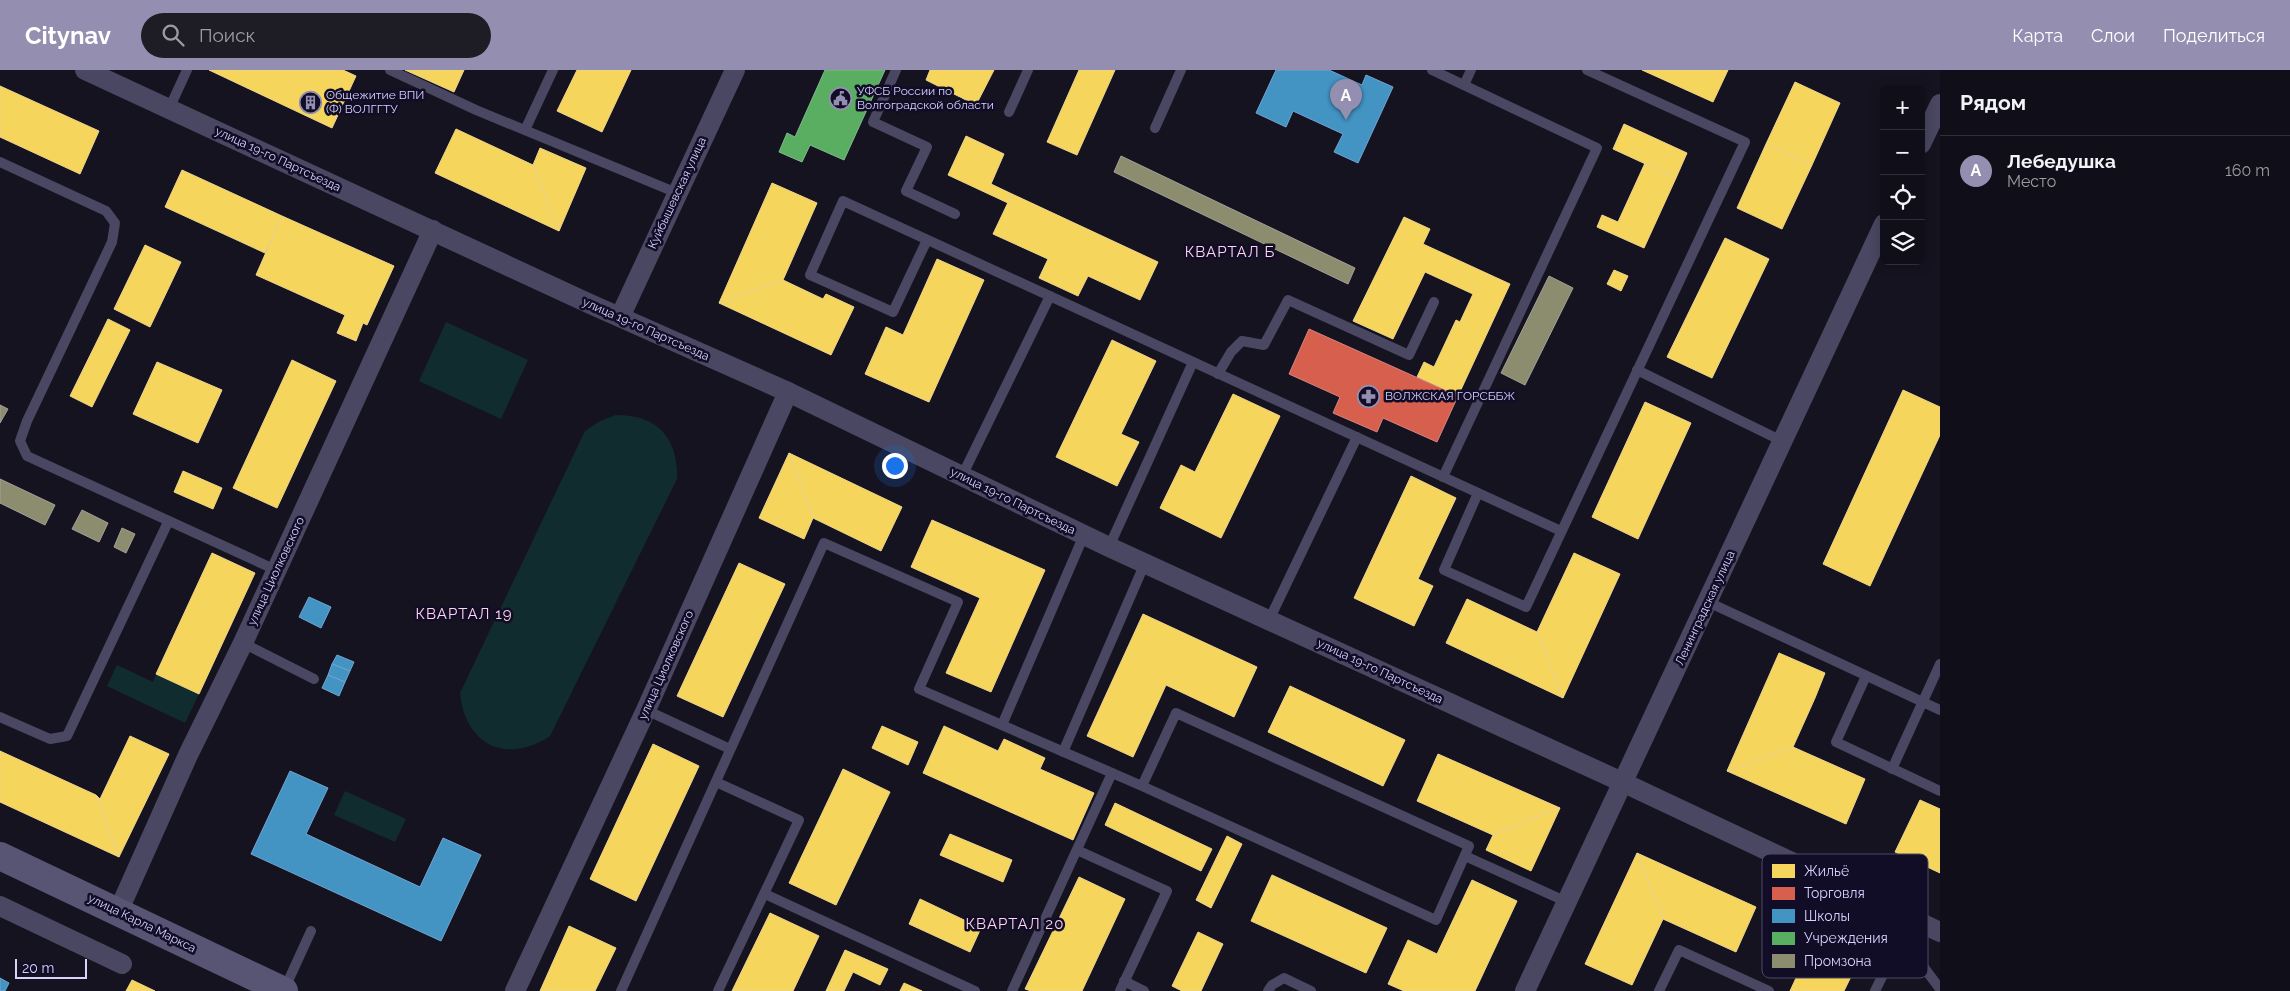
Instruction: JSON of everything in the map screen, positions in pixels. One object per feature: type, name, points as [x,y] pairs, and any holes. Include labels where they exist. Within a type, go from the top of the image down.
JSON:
[{"type":"street","name":"улица 19-го Партсъезда","points":[[85,70],[620,317],[788,392],[1109,547],[1775,854]]},
{"type":"street","name":"Куйбышевская улица","points":[[620,317],[735,70]]},
{"type":"street","points":[[1925,136],[1940,104]]},
{"type":"street","name":"улица Циолковского","points":[[118,912],[184,764],[243,643],[433,230]]},
{"type":"street","name":"Ленинградская улица","points":[[1524,991],[1880,233]]},
{"type":"street","name":"улица Циолковского","points":[[514,991],[646,710],[788,392]]},
{"type":"street","name":"улица Карла Маркса","points":[[0,856],[283,991]]},
{"type":"street","points":[[0,906],[122,964]]},
{"type":"street","name":"улица 19-го Партсъезда","points":[[1928,926],[1940,932]]},
{"type":"lane","points":[[169,109],[187,70]]},
{"type":"lane","points":[[390,70],[476,110],[677,193]]},
{"type":"lane","points":[[525,130],[553,70]]},
{"type":"lane","points":[[896,70],[873,122],[927,147],[906,190],[955,214]]},
{"type":"lane","points":[[1009,112],[1028,70]]},
{"type":"lane","points":[[1155,128],[1181,70]]},
{"type":"lane","points":[[1432,70],[1597,148],[1443,477]]},
{"type":"lane","points":[[1464,85],[1471,70]]},
{"type":"lane","points":[[1478,493],[1444,570],[1526,607],[1745,142],[1587,70]]},
{"type":"lane","points":[[0,162],[106,211],[115,224],[112,242],[26,421],[20,441],[26,456],[276,570]]},
{"type":"lane","points":[[927,240],[893,312],[810,275],[843,201],[1561,531]]},
{"type":"lane","points":[[962,476],[1050,296]]},
{"type":"lane","points":[[1218,374],[1231,352],[1242,342],[1264,346],[1288,300],[1409,355],[1434,302]]},
{"type":"lane","points":[[1109,547],[1193,362]]},
{"type":"lane","points":[[1637,370],[1782,441]]},
{"type":"lane","points":[[1269,620],[1357,437]]},
{"type":"lane","points":[[0,717],[50,739],[67,736],[168,522]]},
{"type":"lane","points":[[1002,725],[1084,534]]},
{"type":"lane","points":[[621,991],[824,543],[958,602],[919,690],[1142,786],[1436,920],[1469,846],[1176,713],[1142,786]]},
{"type":"lane","points":[[1063,752],[1145,563]]},
{"type":"lane","points":[[1708,602],[1940,710]]},
{"type":"lane","points":[[243,643],[314,679]]},
{"type":"lane","points":[[1892,769],[1940,664]]},
{"type":"lane","points":[[1866,676],[1836,742],[1940,791]]},
{"type":"lane","points":[[646,710],[730,749]]},
{"type":"lane","points":[[1012,991],[1112,773]]},
{"type":"lane","points":[[716,782],[798,820],[718,991]]},
{"type":"lane","points":[[1078,850],[1167,891],[1122,986],[1144,991]]},
{"type":"lane","points":[[1465,856],[1567,902]]},
{"type":"lane","points":[[765,894],[976,991]]},
{"type":"lane","points":[[283,991],[311,931]]},
{"type":"lane","points":[[1659,991],[1679,950],[1769,991]]},
{"type":"lane","points":[[1928,973],[1940,989]]},
{"type":"lane","points":[[1268,991],[1272,984],[1284,978],[1311,991]]},
{"type":"lane","points":[[1875,991],[1881,978]]},
{"type":"green space","points":[[446,322],[528,360],[501,419],[419,381]]},
{"type":"green space","points":[[616,415],[643,419],[654,424],[663,432],[674,452],[677,479],[550,736],[534,745],[518,749],[504,749],[490,745],[479,737],[470,726],[463,711],[460,693],[585,431],[600,421]]},
{"type":"green space","points":[[117,665],[153,682],[156,674],[199,694],[185,723],[107,686]]},
{"type":"green space","points":[[345,791],[406,819],[395,842],[334,815]]},
{"type":"building: Жильё","name":"Общежитие ВПИ (Ф) ВОЛГГТУ","points":[[209,70],[343,70],[356,76],[332,128]]},
{"type":"building: Жильё","points":[[405,70],[464,70],[454,92]]},
{"type":"building: Жильё","points":[[577,70],[631,70],[602,132],[557,111]]},
{"type":"building: Жильё","points":[[930,70],[994,70],[976,105],[926,80]]},
{"type":"building: Жильё","points":[[1079,70],[1115,70],[1077,155],[1047,142]]},
{"type":"building: Жильё","points":[[1642,70],[1728,70],[1713,102]]},
{"type":"building: Жильё","points":[[1795,82],[1840,103],[1812,165],[1766,144]]},
{"type":"building: Жильё","points":[[0,86],[99,131],[80,174],[0,137]]},
{"type":"building: Жильё","points":[[1624,124],[1687,153],[1676,178],[1613,149]]},
{"type":"building: Жильё","points":[[456,129],[533,165],[559,231],[435,173]]},
{"type":"building: Жильё","points":[[966,136],[1004,154],[991,184],[1012,194],[1008,203],[948,175]]},
{"type":"building: Жильё","points":[[1766,144],[1812,165],[1782,229],[1737,208]]},
{"type":"building: Жильё","points":[[540,148],[586,168],[559,231],[533,165]]},
{"type":"building: Жильё","points":[[1645,163],[1676,178],[1644,248],[1597,227],[1602,215],[1618,222]]},
{"type":"building: Жильё","points":[[182,170],[282,216],[265,253],[165,207]]},
{"type":"building: Жильё","points":[[772,183],[817,203],[783,280],[719,303]]},
{"type":"building: Жильё","points":[[1012,194],[1158,262],[1140,300],[1088,276],[1078,296],[1039,278],[1048,259],[993,234]]},
{"type":"building: Жильё","points":[[282,216],[394,266],[367,325],[363,323],[356,341],[337,333],[345,315],[256,275]]},
{"type":"building: Жильё","points":[[1404,217],[1430,229],[1423,244],[1510,284],[1458,396],[1417,377],[1424,362],[1434,367],[1456,320],[1460,322],[1473,294],[1425,272],[1393,339],[1353,321]]},
{"type":"building: Жильё","points":[[1725,238],[1769,259],[1712,378],[1667,357]]},
{"type":"building: Жильё","points":[[145,245],[181,262],[150,327],[114,309]]},
{"type":"building: Жильё","points":[[937,259],[984,280],[929,402],[865,374],[886,327],[903,335]]},
{"type":"building: Жильё","points":[[1614,270],[1628,276],[1621,291],[1607,284]]},
{"type":"building: Жильё","points":[[783,280],[823,299],[826,294],[854,307],[831,355],[719,303]]},
{"type":"building: Жильё","points":[[108,319],[130,330],[92,407],[70,396]]},
{"type":"building: Жильё","points":[[1112,340],[1156,361],[1121,434],[1139,442],[1117,486],[1056,457]]},
{"type":"building: Жильё","points":[[292,360],[336,381],[277,508],[233,488]]},
{"type":"building: Жильё","points":[[157,362],[222,390],[198,443],[133,414]]},
{"type":"building: Жильё","points":[[1903,390],[1940,407],[1940,435],[1870,586],[1823,564]]},
{"type":"building: Жильё","points":[[1233,394],[1280,416],[1221,538],[1160,508],[1181,465],[1195,472]]},
{"type":"building: Жильё","points":[[1645,402],[1691,423],[1638,539],[1592,517]]},
{"type":"building: Жильё","points":[[789,453],[902,507],[881,551],[813,518]]},
{"type":"building: Жильё","points":[[789,453],[813,518],[804,539],[759,518]]},
{"type":"building: Жильё","points":[[183,471],[222,488],[213,509],[174,492]]},
{"type":"building: Жильё","points":[[1411,476],[1456,498],[1418,579],[1433,586],[1414,626],[1354,598]]},
{"type":"building: Жильё","points":[[932,520],[1045,570],[991,692],[946,673],[980,598],[911,567]]},
{"type":"building: Жильё","points":[[212,553],[255,573],[199,694],[156,674]]},
{"type":"building: Жильё","points":[[1574,553],[1620,574],[1563,698],[1537,632]]},
{"type":"building: Жильё","points":[[739,563],[785,584],[723,717],[677,696]]},
{"type":"building: Жильё","points":[[1467,599],[1537,632],[1563,698],[1446,643]]},
{"type":"building: Жильё","points":[[1143,614],[1257,667],[1234,717],[1166,685],[1133,757],[1087,736]]},
{"type":"building: Жильё","points":[[1779,653],[1825,673],[1815,698],[1793,747],[1727,771]]},
{"type":"building: Жильё","points":[[1290,686],[1405,740],[1383,786],[1268,732]]},
{"type":"building: Жильё","points":[[882,726],[918,742],[908,765],[872,748]]},
{"type":"building: Жильё","points":[[944,726],[998,751],[1004,739],[1045,758],[1040,769],[1094,793],[1073,840],[923,773]]},
{"type":"building: Жильё","points":[[130,736],[169,754],[119,857],[96,795],[100,799]]},
{"type":"building: Жильё","points":[[653,744],[699,766],[636,901],[590,879]]},
{"type":"building: Жильё","points":[[1793,747],[1865,779],[1846,824],[1727,771]]},
{"type":"building: Жильё","points":[[0,751],[96,795],[119,857],[0,802]]},
{"type":"building: Жильё","points":[[1438,754],[1560,808],[1493,835],[1417,801]]},
{"type":"building: Жильё","points":[[843,769],[890,792],[836,905],[789,883]]},
{"type":"building: Жильё","points":[[1920,800],[1940,809],[1940,873],[1928,867],[1928,854],[1899,854],[1895,852]]},
{"type":"building: Жильё","points":[[1115,803],[1212,849],[1201,871],[1105,825]]},
{"type":"building: Жильё","points":[[1560,808],[1531,871],[1486,850],[1493,835]]},
{"type":"building: Жильё","points":[[950,834],[1012,860],[1003,882],[940,855]]},
{"type":"building: Жильё","points":[[1227,836],[1242,844],[1211,908],[1196,900]]},
{"type":"building: Жильё","points":[[1637,853],[1756,907],[1736,952],[1663,919]]},
{"type":"building: Жильё","points":[[1637,853],[1663,919],[1632,985],[1585,964]]},
{"type":"building: Жильё","points":[[1272,875],[1387,928],[1366,973],[1251,921]]},
{"type":"building: Жильё","points":[[1079,877],[1125,899],[1082,991],[1031,991],[1025,989]]},
{"type":"building: Жильё","points":[[1472,880],[1517,901],[1475,991],[1404,991],[1388,984],[1408,940],[1437,954]]},
{"type":"building: Жильё","points":[[920,899],[981,928],[970,952],[909,924]]},
{"type":"building: Жильё","points":[[770,913],[819,936],[793,991],[732,991]]},
{"type":"building: Жильё","points":[[569,926],[616,948],[595,991],[540,991]]},
{"type":"building: Жильё","points":[[1198,932],[1223,944],[1201,991],[1182,991],[1172,986]]},
{"type":"building: Жильё","points":[[845,950],[888,969],[880,985],[853,972],[844,991],[826,991]]},
{"type":"building: Жильё","points":[[1796,978],[1850,978],[1844,991],[1790,991]]},
{"type":"building: Жильё","points":[[132,980],[155,991],[126,991]]},
{"type":"building: Жильё","points":[[904,983],[922,991],[900,991]]},
{"type":"building: Торговля","points":[[1309,329],[1458,396],[1437,442],[1383,418],[1377,432],[1333,413],[1340,397],[1289,374]]},
{"type":"building: Школы","points":[[1276,70],[1329,70],[1362,85],[1366,75],[1393,87],[1358,163],[1334,152],[1343,134],[1293,111],[1286,127],[1256,113]]},
{"type":"building: Школы","points":[[309,597],[331,607],[321,628],[299,617]]},
{"type":"building: Школы","points":[[337,655],[354,662],[350,671],[332,664]]},
{"type":"building: Школы","points":[[332,664],[350,671],[345,682],[328,675]]},
{"type":"building: Школы","points":[[328,675],[345,682],[339,696],[322,688]]},
{"type":"building: Школы","points":[[290,771],[328,788],[306,834],[420,887],[443,838],[481,855],[441,941],[251,854]]},
{"type":"building: Школы","points":[[0,978],[9,983],[5,991],[0,991]]},
{"type":"building: Учреждения","points":[[825,70],[885,70],[844,160],[810,145],[802,162],[779,152],[787,133],[795,137]]},
{"type":"building: Промзона","points":[[1121,156],[1355,268],[1348,284],[1114,172]]},
{"type":"building: Промзона","points":[[1549,276],[1573,288],[1525,385],[1501,373]]},
{"type":"building: Промзона","points":[[0,405],[8,409],[0,423]]},
{"type":"building: Промзона","points":[[0,479],[55,505],[45,525],[0,503]]},
{"type":"building: Промзона","points":[[82,510],[108,523],[99,542],[72,529]]},
{"type":"building: Промзона","points":[[122,528],[135,534],[126,553],[114,547]]},
{"type":"place","name":"УФСБ России по Волгоградской области","points":[[841,98]]},
{"type":"place","name":"Общежитие ВПИ (Ф) ВОЛГГТУ","points":[[310,102]]},
{"type":"place","name":"Лебедушка","points":[[1346,120]]},
{"type":"place","name":"ВОЛЖСКАЯ ГОРСББЖ","points":[[1369,396]]},
{"type":"district","name":"КВАРТАЛ Б","points":[[1230,252]]},
{"type":"district","name":"КВАРТАЛ 19","points":[[464,614]]},
{"type":"district","name":"КВАРТАЛ 20","points":[[1015,924]]}]
